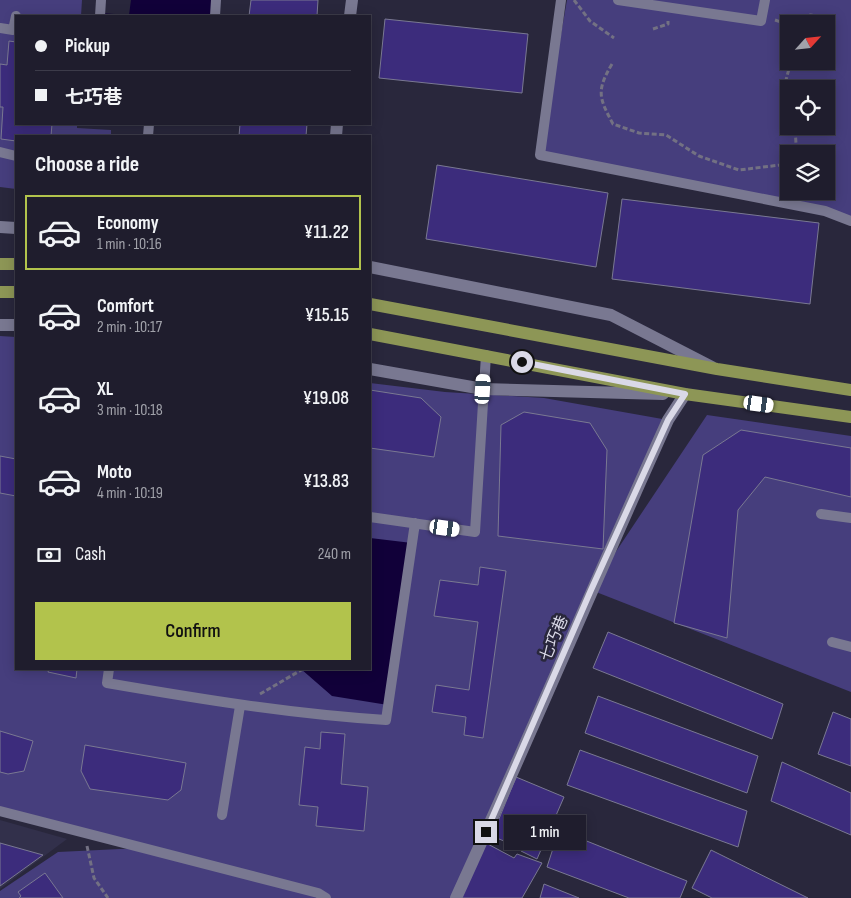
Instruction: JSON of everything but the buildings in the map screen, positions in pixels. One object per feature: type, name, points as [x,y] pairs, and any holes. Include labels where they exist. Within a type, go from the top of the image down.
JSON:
[{"type":"main road","points":[[0,264],[15,264]]},
{"type":"main road","points":[[0,292],[15,292]]},
{"type":"main road","points":[[371,304],[717,369],[851,390]]},
{"type":"main road","points":[[371,334],[410,340],[685,394],[851,417]]},
{"type":"street","points":[[350,15],[352,0]]},
{"type":"street","points":[[0,227],[15,228]]},
{"type":"street","points":[[371,267],[611,315],[717,369]]},
{"type":"street","points":[[0,325],[15,325]]},
{"type":"street","points":[[371,368],[483,389],[685,394]]},
{"type":"street","name":"七巧巷","points":[[456,898],[516,767],[595,581],[668,420],[685,394]]},
{"type":"lane","points":[[100,15],[101,0]]},
{"type":"lane","points":[[215,15],[216,0]]},
{"type":"lane","points":[[561,0],[540,155],[825,211],[851,221]]},
{"type":"lane","points":[[618,0],[761,21],[765,0]]},
{"type":"lane","points":[[0,28],[13,30],[15,21]]},
{"type":"lane","points":[[0,152],[15,156]]},
{"type":"lane","points":[[371,517],[475,532],[486,355]]},
{"type":"lane","points":[[821,514],[851,518]]},
{"type":"lane","points":[[109,670],[107,682],[240,706],[318,716],[386,720],[415,523]]},
{"type":"lane","points":[[832,642],[851,647]]},
{"type":"lane","points":[[222,815],[240,706]]},
{"type":"lane","points":[[0,811],[318,893],[326,898]]},
{"type":"path","points":[[574,0],[590,22],[614,38]]},
{"type":"path","points":[[612,64],[602,82],[602,102],[613,124],[639,133],[666,135],[699,156],[739,170],[780,165],[796,144],[796,135]]},
{"type":"path","points":[[240,706],[302,670]]},
{"type":"path","points":[[83,833],[94,878],[108,898]]},
{"type":"shaded area","points":[[0,0],[82,0],[81,15],[15,15],[15,125],[77,125],[77,128],[111,130],[111,135],[15,135],[15,189],[0,187]]},
{"type":"shaded area","points":[[131,0],[216,0],[215,15],[129,15]]},
{"type":"shaded area","points":[[567,0],[851,0],[851,221],[540,155]]},
{"type":"shaded area","points":[[100,13],[129,15],[100,15]]},
{"type":"shaded area","points":[[0,336],[15,337],[15,670],[371,670],[371,383],[445,392],[544,398],[668,420],[593,586],[707,415],[851,436],[851,692],[591,590],[456,898],[0,898],[0,891],[58,852],[141,848],[0,811]]},
{"type":"shaded area","points":[[371,538],[412,543],[388,705],[332,696],[302,670],[371,670]]},
{"type":"shaded area","points":[[0,820],[67,839],[0,889]]},
{"type":"route","points":[[486,832],[516,767],[591,590],[668,420],[685,394],[522,362]]}]
